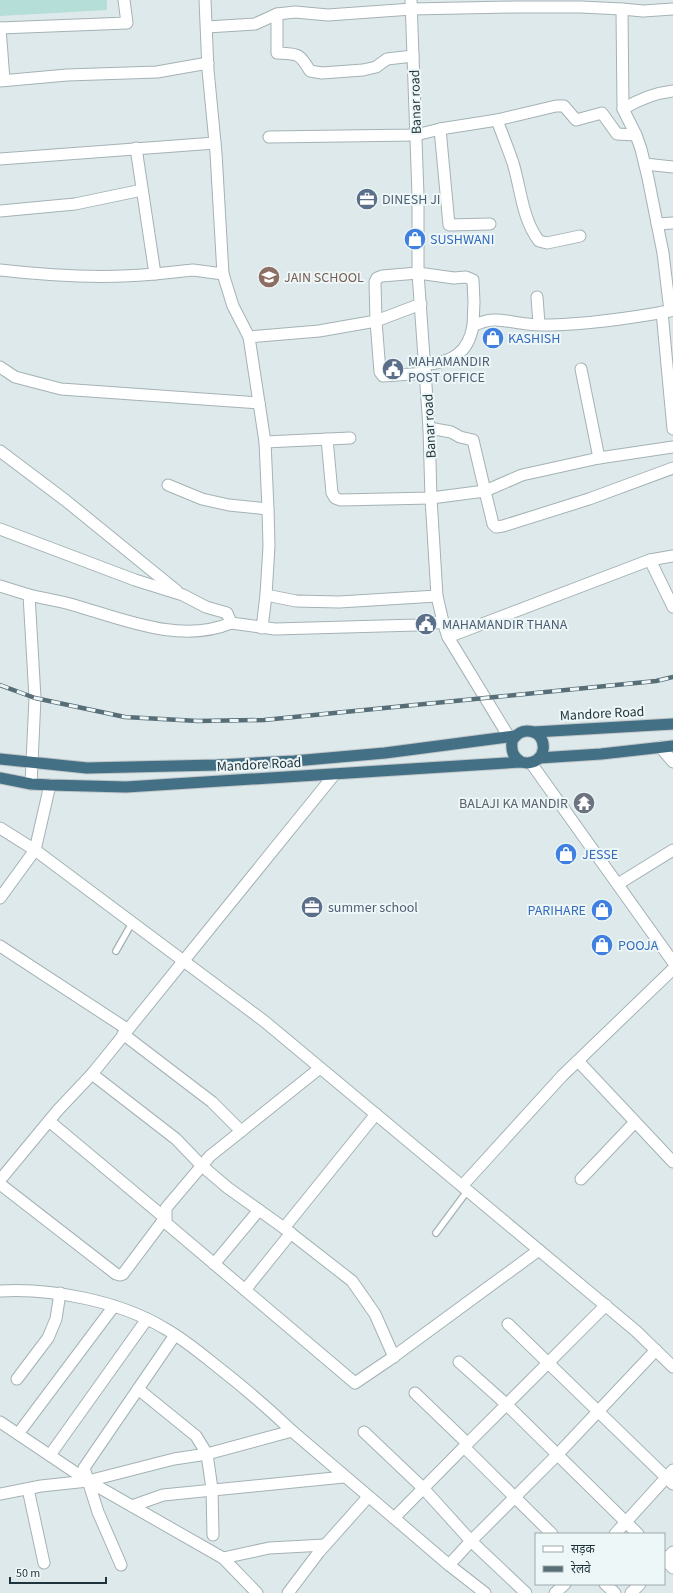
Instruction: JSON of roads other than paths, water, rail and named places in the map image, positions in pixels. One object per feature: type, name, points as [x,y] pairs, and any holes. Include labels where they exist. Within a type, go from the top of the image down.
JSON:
[{"type":"highway","name":"Mandore Road","points":[[0,759],[87,768],[201,766],[294,761],[385,753],[512,737],[524,731],[534,732],[673,724]]},
{"type":"highway","points":[[512,737],[512,753],[516,758],[530,761],[542,752],[543,746],[542,741],[534,732]]},
{"type":"highway","name":"Mandore Road","points":[[0,778],[31,784],[126,787],[334,775],[530,761],[673,746]]},
{"type":"street","points":[[124,0],[127,23],[0,28],[2,80],[67,75],[157,72],[208,63]]},
{"type":"street","points":[[205,0],[223,274],[233,306],[249,337],[265,442],[269,546],[262,628]]},
{"type":"street","points":[[207,27],[255,24],[277,14],[295,12],[328,15],[411,4],[522,7],[596,4],[643,11],[673,9]]},
{"type":"street","name":"Banar road","points":[[411,4],[418,195],[418,273],[426,368],[431,498],[437,596],[448,637],[512,737]]},
{"type":"street","points":[[622,9],[622,109],[636,136],[644,164],[663,253],[668,311],[664,349],[671,384],[673,429]]},
{"type":"street","points":[[277,14],[276,53],[294,54],[303,58],[310,71],[322,73],[363,70],[376,67],[387,59],[413,56]]},
{"type":"street","points":[[622,109],[638,100],[664,92],[673,91]]},
{"type":"street","points":[[269,137],[416,135],[440,129],[497,120],[556,106],[564,106],[576,120],[602,113],[617,134],[636,136]]},
{"type":"street","points":[[497,120],[513,164],[522,202],[534,235],[539,241],[546,243],[580,236]]},
{"type":"street","points":[[440,129],[449,225],[490,224]]},
{"type":"street","points":[[0,159],[215,143]]},
{"type":"street","points":[[136,148],[155,274]]},
{"type":"street","points":[[644,164],[673,167]]},
{"type":"street","points":[[0,211],[75,204],[142,190]]},
{"type":"street","points":[[657,224],[673,223]]},
{"type":"street","points":[[0,270],[61,277],[130,277],[193,270],[223,274]]},
{"type":"street","points":[[418,273],[454,278],[466,277],[473,280],[474,302],[471,338],[465,349],[447,360],[426,368],[383,376],[380,372],[376,321],[375,282],[377,278],[382,276],[418,273]]},
{"type":"street","points":[[537,297],[539,324]]},
{"type":"street","points":[[249,337],[319,331],[376,321],[421,304]]},
{"type":"street","points":[[473,326],[480,323],[502,319],[527,324],[550,325],[620,320],[668,311]]},
{"type":"street","points":[[0,367],[15,377],[61,389],[259,403]]},
{"type":"street","points":[[581,369],[599,458]]},
{"type":"street","points":[[429,428],[451,432],[460,437],[473,440],[493,524],[496,527],[589,499],[673,468]]},
{"type":"street","points":[[265,442],[350,438]]},
{"type":"street","points":[[327,439],[332,493],[334,498],[340,500],[431,498],[485,491],[522,475],[599,458],[673,447]]},
{"type":"street","points":[[0,451],[65,500],[183,595]]},
{"type":"street","points":[[168,485],[202,499],[229,505],[268,509]]},
{"type":"street","points":[[0,528],[135,580],[183,595],[206,607],[227,613],[231,623]]},
{"type":"street","points":[[448,637],[650,560],[673,556]]},
{"type":"street","points":[[650,560],[673,607]]},
{"type":"street","points":[[0,586],[29,595],[75,605],[134,624],[176,630],[220,628],[231,623],[275,629],[409,625],[443,622]]},
{"type":"street","points":[[29,595],[35,698],[31,784]]},
{"type":"street","points":[[266,595],[296,600],[340,602],[437,596]]},
{"type":"street","points":[[660,748],[673,762]]},
{"type":"street","points":[[530,761],[673,962]]},
{"type":"street","points":[[0,1180],[49,1121],[92,1074],[334,775]]},
{"type":"street","points":[[0,898],[35,850],[50,785]]},
{"type":"street","points":[[0,828],[35,850],[264,1021],[636,1330],[673,1367]]},
{"type":"street","points":[[618,884],[673,850]]},
{"type":"street","points":[[0,946],[125,1032],[212,1102],[241,1131]]},
{"type":"street","points":[[465,1188],[562,1076],[673,969]]},
{"type":"street","points":[[578,1061],[673,1162]]},
{"type":"street","points":[[0,1184],[120,1276],[165,1218],[166,1208],[210,1156],[320,1068]]},
{"type":"street","points":[[92,1074],[176,1139],[202,1166],[228,1188],[352,1281],[375,1314],[394,1357]]},
{"type":"street","points":[[246,1290],[287,1231],[376,1114]]},
{"type":"street","points":[[49,1121],[165,1218],[166,1222],[214,1264],[355,1383],[394,1357],[539,1250]]},
{"type":"street","points":[[581,1179],[635,1122]]},
{"type":"street","points":[[214,1264],[259,1210]]},
{"type":"street","points":[[0,1291],[18,1290],[60,1293],[124,1309],[164,1327],[257,1398],[344,1477],[449,1565],[485,1593]]},
{"type":"street","points":[[17,1379],[48,1338],[56,1319],[60,1293]]},
{"type":"street","points":[[394,1518],[606,1305]]},
{"type":"street","points":[[18,1434],[114,1306]]},
{"type":"street","points":[[50,1456],[147,1319]]},
{"type":"street","points":[[508,1324],[598,1412],[671,1477],[616,1533]]},
{"type":"street","points":[[121,1565],[98,1512],[84,1468],[175,1335]]},
{"type":"street","points":[[449,1565],[471,1541],[558,1455],[656,1350]]},
{"type":"street","points":[[459,1362],[506,1404],[637,1533]]},
{"type":"street","points":[[138,1389],[196,1436],[207,1454],[212,1489],[214,1535]]},
{"type":"street","points":[[415,1393],[515,1498],[551,1533]]},
{"type":"street","points":[[0,1422],[88,1480],[223,1558],[257,1593]]},
{"type":"street","points":[[0,1494],[88,1480],[174,1459],[207,1454],[292,1431]]},
{"type":"street","points":[[364,1432],[423,1488],[471,1541],[526,1593]]},
{"type":"street","points":[[132,1506],[163,1495],[344,1477]]},
{"type":"street","points":[[28,1489],[44,1563]]},
{"type":"street","points":[[288,1593],[325,1545],[368,1497]]},
{"type":"street","points":[[223,1558],[269,1548],[325,1545]]},
{"type":"street","points":[[665,1559],[673,1552]]},
{"type":"street","points":[[665,1561],[673,1568]]},
{"type":"street","points":[[555,1593],[563,1585]]},
{"type":"street","points":[[606,1585],[615,1593]]},
{"type":"street","points":[[631,1593],[639,1585]]},
{"type":"lane","points":[[116,951],[132,923]]},
{"type":"lane","points":[[436,1232],[465,1188]]},
{"type":"railway","points":[[0,685],[35,698],[125,717],[198,721],[264,720],[656,681],[673,677]]},
{"type":"place","name":"DINESH JI","points":[[367,199]]},
{"type":"place","name":"SUSHWANI","points":[[415,239]]},
{"type":"place","name":"JAIN SCHOOL","points":[[269,277]]},
{"type":"place","name":"KASHISH","points":[[493,338]]},
{"type":"place","name":"MAHAMANDIR POST OFFICE","points":[[393,369]]},
{"type":"place","name":"MAHAMANDIR THANA","points":[[426,624]]},
{"type":"place","name":"BALAJI KA MANDIR","points":[[584,803]]},
{"type":"place","name":"JESSE","points":[[566,854]]},
{"type":"place","name":"summer school","points":[[312,907]]},
{"type":"place","name":"PARIHARE","points":[[602,910]]},
{"type":"place","name":"POOJA","points":[[602,945]]}]
